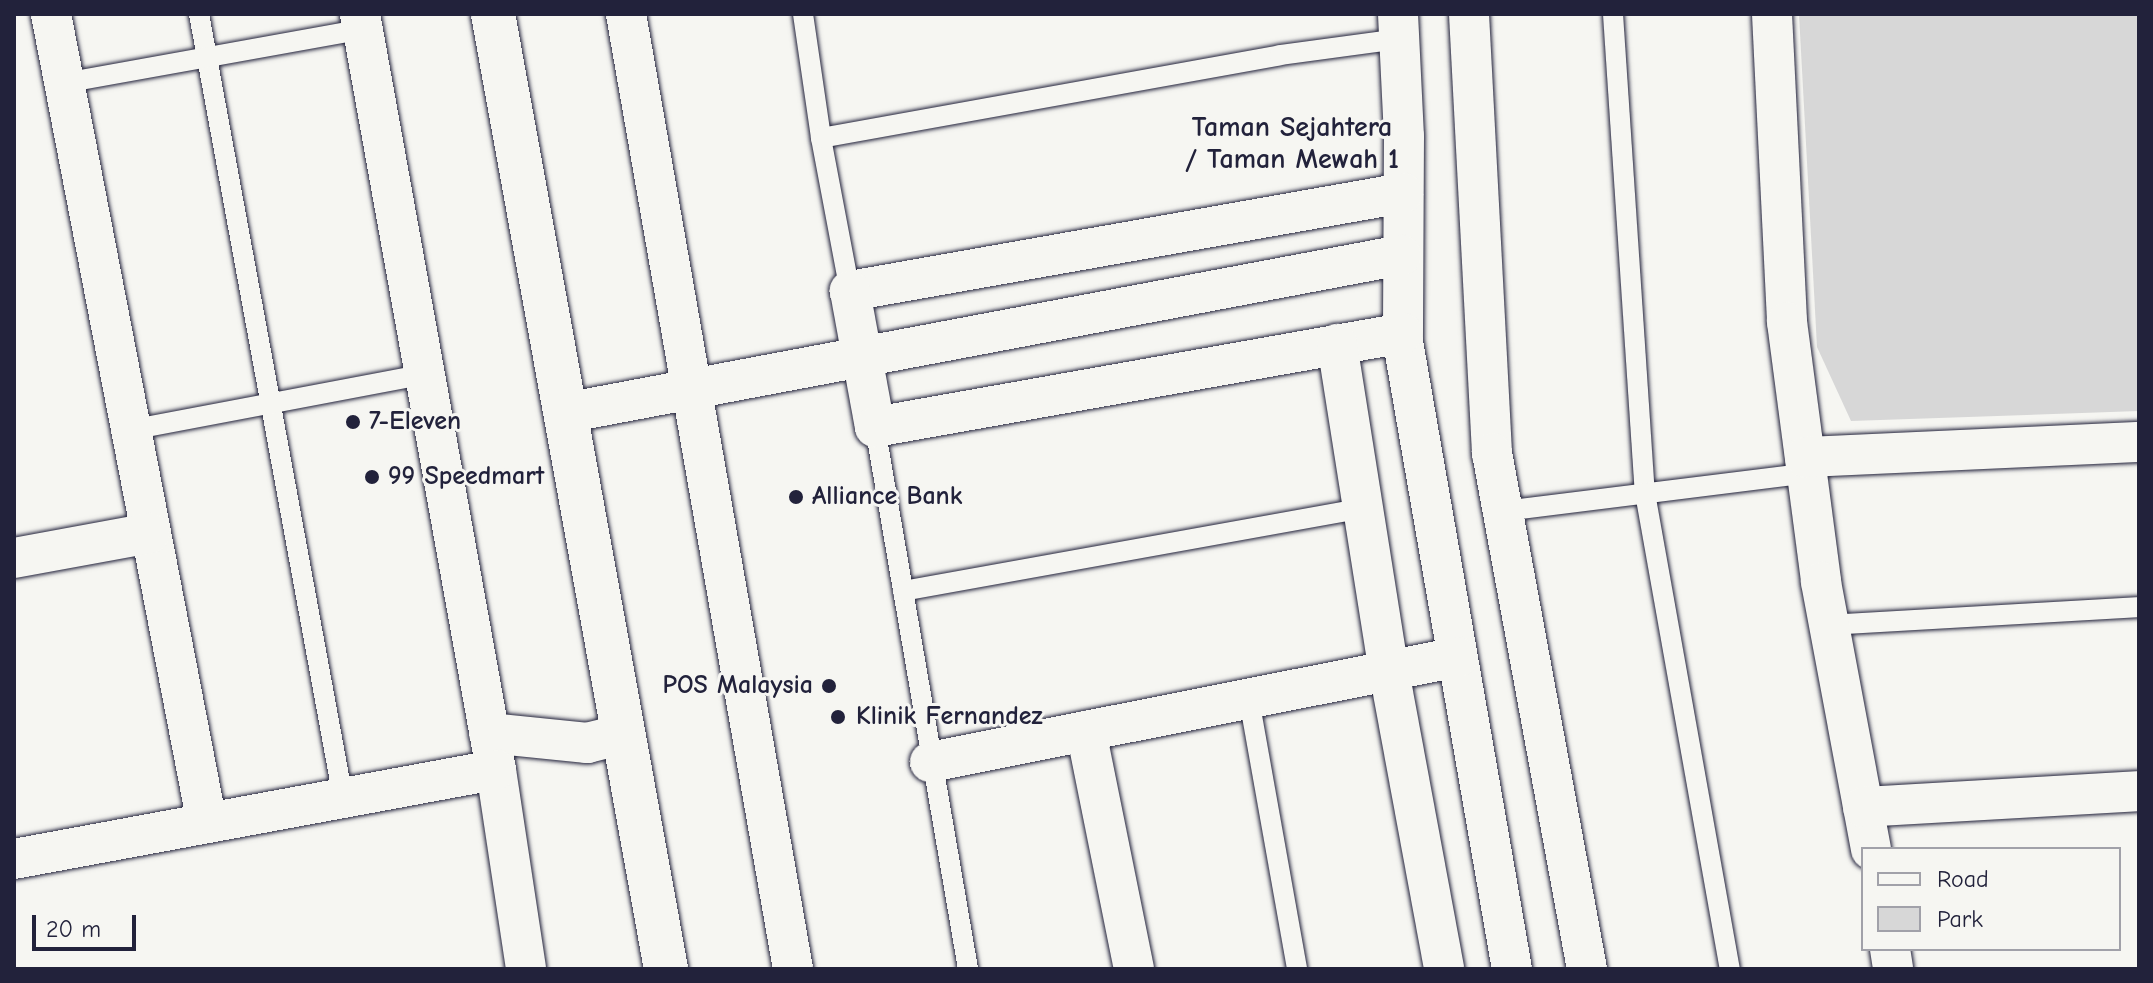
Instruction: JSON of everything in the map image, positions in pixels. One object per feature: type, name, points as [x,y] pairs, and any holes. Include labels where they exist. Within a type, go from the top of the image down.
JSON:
[{"type":"main road","points":[[493,14],[666,969]]},
{"type":"street","points":[[51,14],[207,823]]},
{"type":"street","points":[[626,14],[793,969]]},
{"type":"street","points":[[1469,14],[1492,453],[1587,969]]},
{"type":"street","points":[[1772,14],[1787,322],[1829,625],[1871,847]]},
{"type":"street","points":[[362,22],[493,752],[526,969]]},
{"type":"street","points":[[1399,26],[1403,333],[1512,969]]},
{"type":"street","points":[[1403,193],[850,291],[875,427],[1403,333]]},
{"type":"street","points":[[565,413],[1401,255]]},
{"type":"street","points":[[1337,344],[1389,671],[1444,969]]},
{"type":"street","points":[[1806,465],[2139,442]]},
{"type":"street","points":[[14,558],[150,533]]},
{"type":"street","points":[[930,762],[1458,657]]},
{"type":"street","points":[[1086,731],[1134,969]]},
{"type":"street","points":[[14,859],[343,798],[493,752],[587,743],[624,734]]},
{"type":"street","points":[[1863,807],[2139,791]]},
{"type":"lane","points":[[199,14],[343,798]]},
{"type":"lane","points":[[803,14],[821,138],[850,291]]},
{"type":"lane","points":[[1613,14],[1645,493],[1730,969]]},
{"type":"lane","points":[[64,83],[207,58],[362,22]]},
{"type":"lane","points":[[821,138],[1265,57],[1399,26]]},
{"type":"lane","points":[[130,430],[425,374]]},
{"type":"lane","points":[[875,427],[930,762],[968,969]]},
{"type":"lane","points":[[1504,511],[1645,493],[1806,465]]},
{"type":"lane","points":[[903,591],[1363,508]]},
{"type":"lane","points":[[1829,625],[2139,607]]},
{"type":"lane","points":[[1249,699],[1297,969]]},
{"type":"green space","points":[[1799,14],[2139,14],[2139,411],[1851,421],[1817,347]]},
{"type":"place","name":"7-Eleven","points":[[353,422]]},
{"type":"place","name":"99 Speedmart","points":[[372,477]]},
{"type":"place","name":"Alliance Bank","points":[[796,497]]},
{"type":"place","name":"POS Malaysia","points":[[829,686]]},
{"type":"place","name":"Klinik Fernandez","points":[[838,717]]},
{"type":"district","name":"Taman Sejahtera / Taman Mewah 1","points":[[1292,143]]}]
